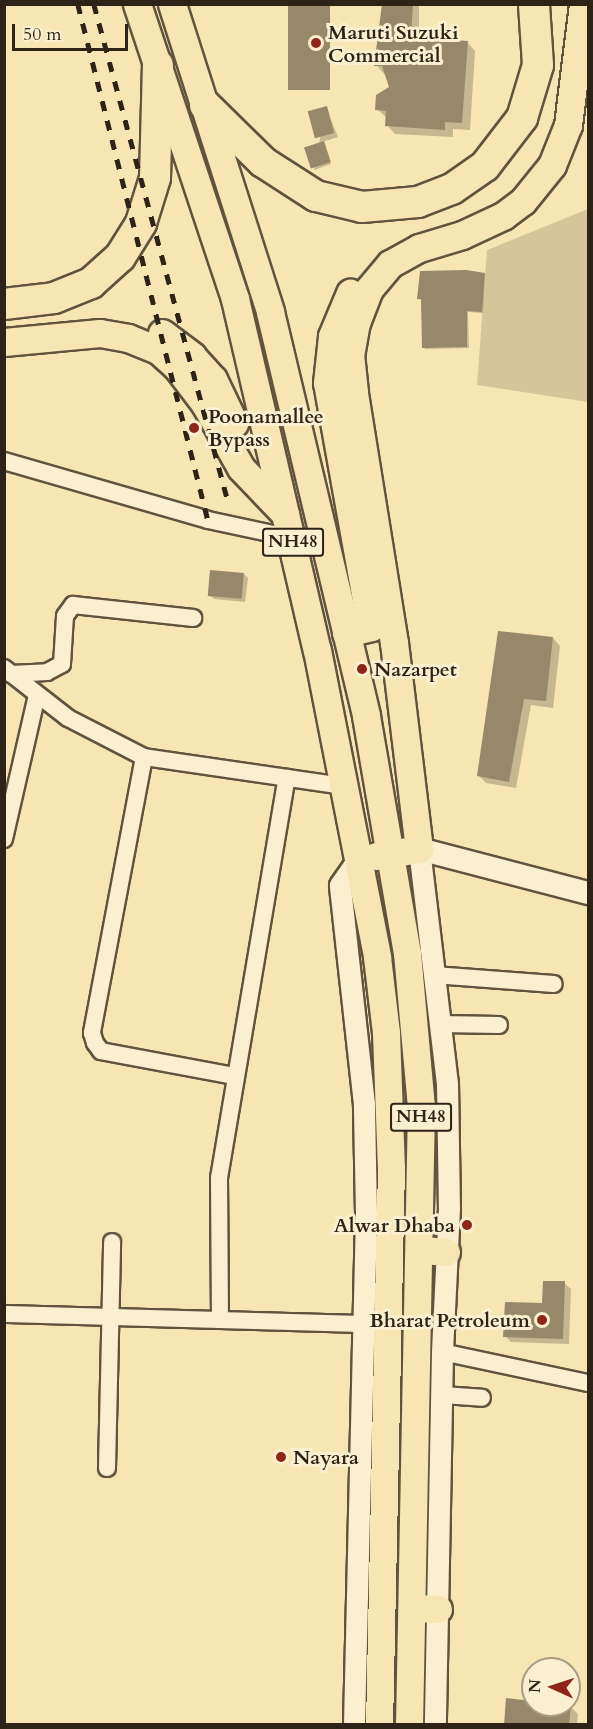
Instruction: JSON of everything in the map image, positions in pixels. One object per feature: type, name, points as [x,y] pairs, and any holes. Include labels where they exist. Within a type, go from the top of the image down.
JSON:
[{"type":"highway","name":"NH48","points":[[137,4],[235,299],[289,526],[377,957],[391,1111],[372,1459],[379,1725]]},
{"type":"highway","name":"NH48","points":[[172,4],[270,312],[346,633],[392,853],[417,1033],[433,1251],[425,1609],[409,1725]]},
{"type":"highway","points":[[205,105],[262,162],[300,189],[345,205],[401,206],[452,189],[485,166],[522,118],[538,66],[534,4]]},
{"type":"highway","points":[[346,633],[371,627],[327,384],[332,336],[349,295],[375,259],[427,226],[505,200],[536,172],[553,137],[569,4]]},
{"type":"highway","points":[[358,860],[419,849],[399,705],[394,642],[354,392],[350,356],[356,323],[369,289],[390,264],[419,248],[462,236],[503,216],[545,175],[568,125],[583,4]]},
{"type":"highway","points":[[4,304],[54,298],[91,283],[120,257],[141,223],[155,178],[158,65]]},
{"type":"highway","points":[[4,326],[27,327],[95,317],[126,321],[162,333],[192,356],[213,379],[240,434],[276,479]]},
{"type":"highway","points":[[4,342],[100,333],[128,338],[158,350],[177,367],[205,404],[241,468],[289,526]]},
{"type":"main road","points":[[419,849],[588,893]]},
{"type":"street","points":[[4,461],[208,520],[289,526]]},
{"type":"street","points":[[8,671],[47,672],[62,663],[65,616],[73,605],[193,618]]},
{"type":"street","points":[[8,671],[68,718],[144,757],[343,786]]},
{"type":"street","points":[[4,839],[10,785],[37,695]]},
{"type":"street","points":[[144,757],[92,1033],[95,1044],[100,1051],[234,1076]]},
{"type":"street","points":[[220,1320],[219,1178],[234,1076],[287,778]]},
{"type":"street","points":[[419,849],[447,1083],[433,1251],[442,1352],[443,1395],[425,1609],[435,1725]]},
{"type":"street","points":[[354,1725],[372,1459],[362,1324],[366,1213],[364,1104],[340,885],[358,860]]},
{"type":"street","points":[[434,975],[554,984]]},
{"type":"street","points":[[441,1024],[499,1025]]},
{"type":"street","points":[[107,1468],[112,1242]]},
{"type":"street","points":[[4,1314],[362,1324]]},
{"type":"street","points":[[442,1352],[588,1383]]},
{"type":"street","points":[[443,1395],[482,1398]]},
{"type":"shaded area","points":[[588,209],[588,402],[477,385],[487,250]]},
{"type":"building","name":"Maruti Suzuki Commercial","points":[[288,4],[330,4],[330,90],[288,90]]},
{"type":"building","points":[[382,4],[413,4],[411,37],[468,41],[462,123],[445,122],[445,130],[385,126],[386,111],[375,110],[376,95],[389,87],[382,66],[374,66]]},
{"type":"building","points":[[327,106],[334,133],[315,138],[308,111]]},
{"type":"building","points":[[324,141],[331,162],[311,168],[304,147]]},
{"type":"building","points":[[466,270],[485,273],[482,312],[467,311],[467,347],[422,348],[421,299],[417,299],[420,271]]},
{"type":"building","points":[[210,570],[244,573],[242,599],[208,596]]},
{"type":"building","points":[[498,631],[553,637],[546,701],[524,699],[509,782],[477,776]]},
{"type":"building","points":[[543,1281],[565,1281],[563,1339],[503,1337],[505,1302],[542,1303]]},
{"type":"building","points":[[506,1698],[521,1700],[521,1717],[570,1717],[569,1725],[504,1725]]},
{"type":"railway","points":[[78,4],[208,520]]},
{"type":"railway","points":[[94,4],[228,501]]},
{"type":"place","name":"Maruti Suzuki Commercial","points":[[316,43]]},
{"type":"place","name":"Poonamallee Bypass","points":[[194,428]]},
{"type":"place","name":"Nazarpet","points":[[362,669]]},
{"type":"place","name":"Alwar Dhaba","points":[[467,1225]]},
{"type":"place","name":"Bharat Petroleum","points":[[542,1320]]},
{"type":"place","name":"Nayara","points":[[281,1457]]}]
